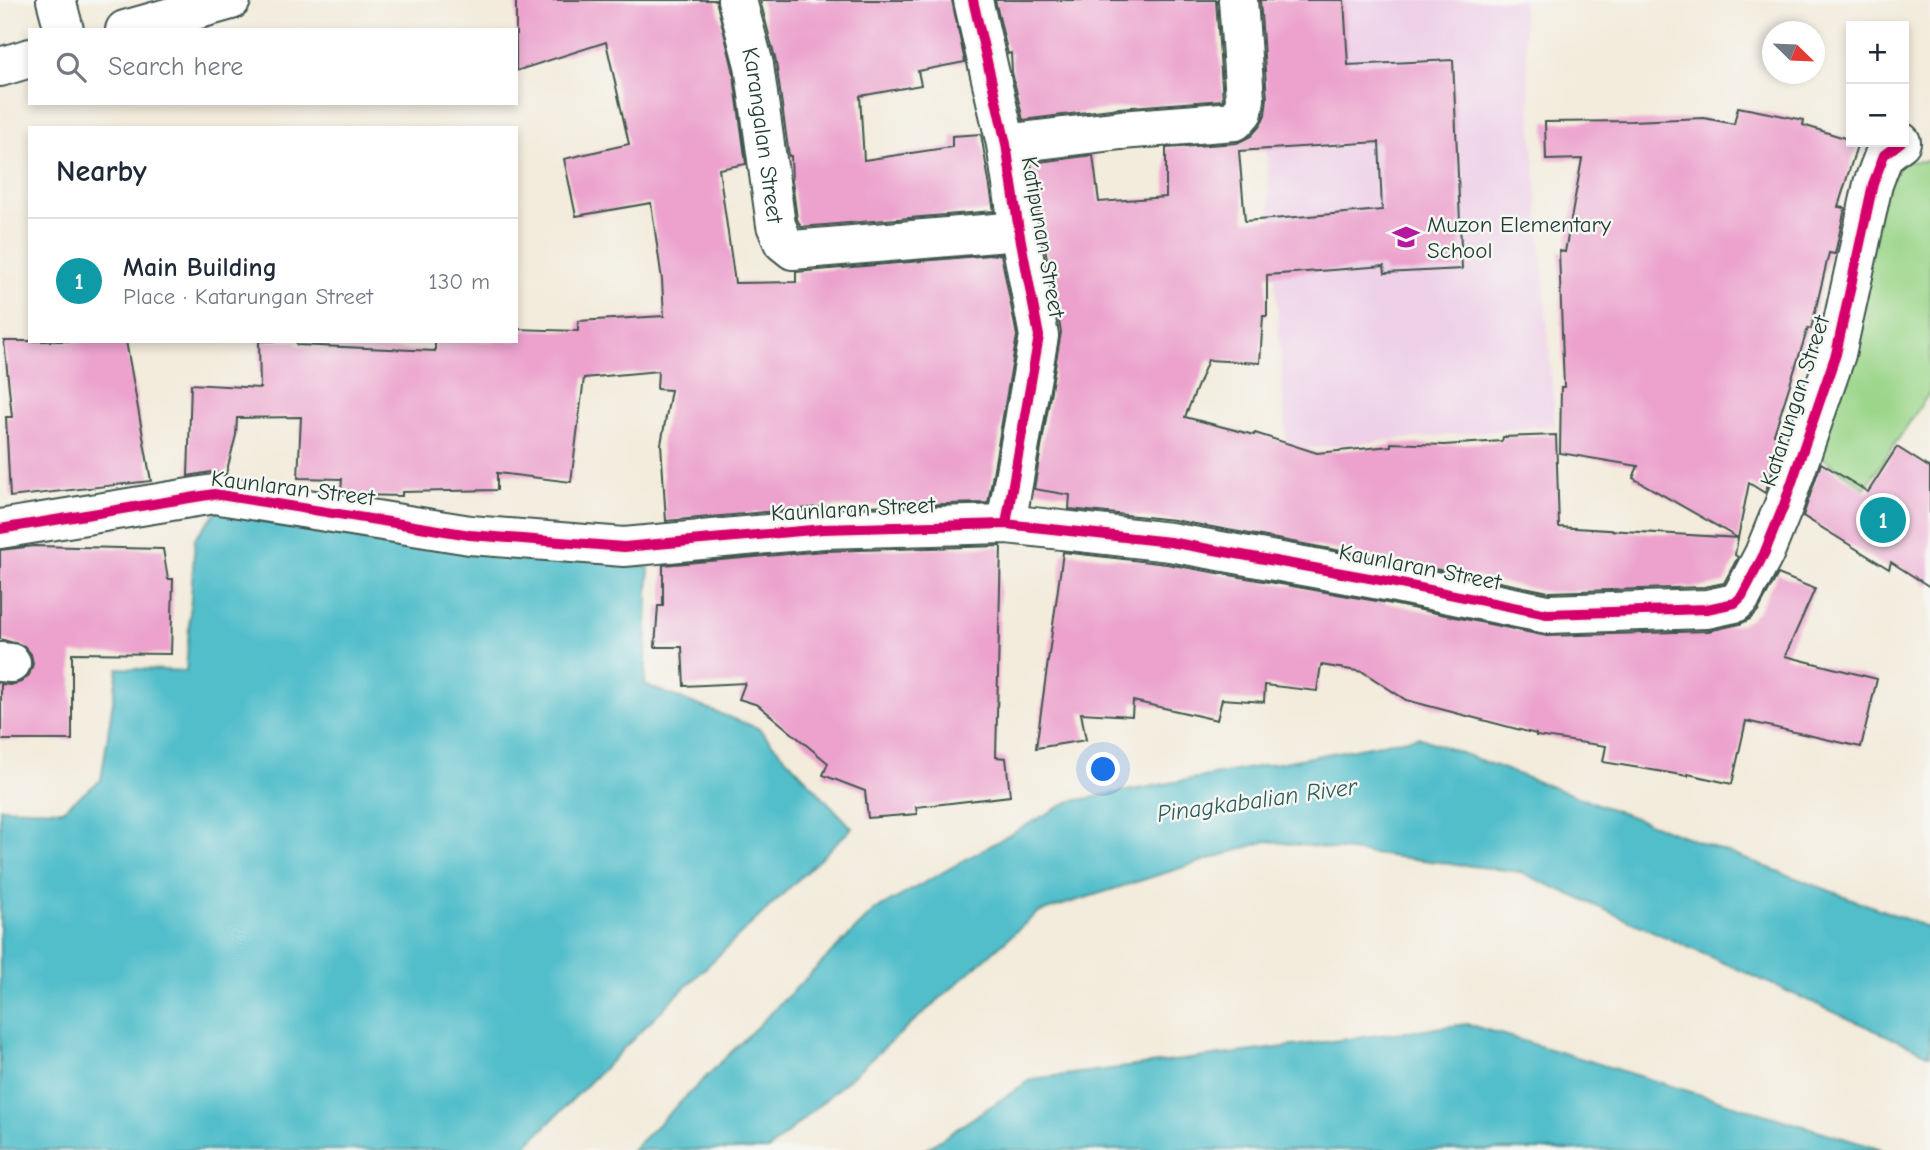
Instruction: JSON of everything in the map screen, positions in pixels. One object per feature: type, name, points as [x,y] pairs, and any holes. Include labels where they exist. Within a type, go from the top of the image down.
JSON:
[{"type":"street","points":[[56,0],[63,28]]},
{"type":"street","points":[[132,28],[231,0]]},
{"type":"street","name":"Karangalan Street","points":[[737,0],[754,65],[776,225],[783,242],[793,250],[1019,231]]},
{"type":"street","name":"Katipunan Street","points":[[973,0],[1006,144],[1039,337],[1006,524]]},
{"type":"street","points":[[1006,144],[1121,130],[1235,121],[1243,112],[1245,99],[1238,0]]},
{"type":"street","points":[[0,67],[28,59]]},
{"type":"street","name":"Katarungan Street","points":[[1909,141],[1930,140]]},
{"type":"street","name":"Katarungan Street","points":[[1707,609],[1735,603],[1742,596],[1764,554],[1784,505],[1836,354],[1873,184],[1884,155],[1894,147]]},
{"type":"street","name":"Kaunlaran Street","points":[[0,529],[214,494],[470,535],[624,547],[823,529],[1006,524],[1170,542],[1387,581],[1546,614],[1707,609]]},
{"type":"shaded area","name":"Muzon Elementary School","points":[[1252,0],[1522,0],[1555,425],[1287,450],[1259,49]]},
{"type":"green space","points":[[1930,161],[1930,392],[1865,488],[1815,452],[1885,183],[1900,162]]},
{"type":"water","points":[[222,505],[649,567],[645,685],[758,728],[852,828],[677,995],[522,1150],[0,1150],[0,808],[62,810],[101,780],[118,668],[186,671],[195,538]]},
{"type":"water","name":"Pinagkabalian River","points":[[1418,737],[1930,928],[1930,1055],[1520,872],[1267,841],[1037,913],[768,1150],[632,1150],[874,911],[1068,802]]},
{"type":"water","points":[[1467,1024],[1883,1150],[925,1150],[1032,1079]]},
{"type":"building","points":[[516,0],[716,0],[733,69],[746,164],[719,169],[735,283],[796,282],[796,272],[1001,254],[1017,336],[988,503],[822,507],[666,521],[661,444],[671,390],[657,389],[658,371],[584,378],[571,482],[497,473],[497,490],[402,492],[402,496],[341,492],[342,479],[298,478],[301,417],[237,418],[236,435],[226,474],[211,472],[188,476],[191,384],[260,388],[259,343],[435,351],[435,343],[518,343],[518,329],[578,331],[578,321],[664,316],[662,280],[651,203],[576,216],[564,159],[629,144],[606,42],[518,70]]},
{"type":"building","points":[[760,0],[952,0],[965,62],[918,71],[921,85],[860,96],[864,160],[952,147],[952,136],[981,134],[994,211],[801,227],[797,219],[791,156],[776,62]]},
{"type":"building","points":[[995,0],[1216,0],[1223,100],[1119,108],[1023,120],[1012,72],[1011,53],[1008,54]]},
{"type":"building","points":[[1260,0],[1344,0],[1348,65],[1453,60],[1462,269],[1385,273],[1384,266],[1267,275],[1267,316],[1263,316],[1260,363],[1208,360],[1185,417],[1254,435],[1255,433],[1317,453],[1391,446],[1391,443],[1444,445],[1502,441],[1503,437],[1556,435],[1559,527],[1738,538],[1735,555],[1738,557],[1724,583],[1704,587],[1549,592],[1174,520],[1069,509],[1070,495],[1034,489],[1061,332],[1031,163],[1093,155],[1099,202],[1166,197],[1166,148],[1237,143],[1251,136],[1260,126],[1265,115],[1267,98]],"holes":[[[1379,142],[1382,210],[1245,221],[1239,151]]]},
{"type":"building","points":[[1738,107],[1804,120],[1803,125],[1846,138],[1846,147],[1856,147],[1838,207],[1845,208],[1835,254],[1829,253],[1811,329],[1808,328],[1774,434],[1783,440],[1765,493],[1749,483],[1738,538],[1633,478],[1638,466],[1560,453],[1561,387],[1564,387],[1559,251],[1565,252],[1582,159],[1546,160],[1545,122],[1704,118],[1734,124]]},
{"type":"building","points":[[4,341],[126,343],[151,481],[10,497],[6,417],[12,417]]},
{"type":"building","points":[[1897,447],[1930,468],[1930,587],[1891,562],[1889,569],[1803,516],[1821,463],[1868,492]]},
{"type":"building","points":[[34,546],[163,549],[168,579],[173,579],[171,654],[72,653],[72,740],[1,740],[1,684],[21,682],[29,675],[33,664],[31,654],[24,646],[0,639],[0,550]]},
{"type":"building","points":[[1001,546],[996,757],[1006,758],[1010,796],[916,807],[917,814],[868,818],[865,791],[823,775],[828,763],[758,705],[739,699],[745,683],[684,686],[682,647],[655,647],[658,606],[663,606],[663,565],[824,551]]},
{"type":"building","points":[[1063,552],[1167,564],[1382,602],[1547,636],[1708,631],[1740,624],[1758,611],[1778,574],[1815,589],[1785,656],[1877,679],[1861,747],[1746,721],[1732,784],[1688,774],[1603,762],[1606,746],[1536,736],[1406,700],[1363,672],[1321,665],[1317,691],[1265,685],[1264,702],[1222,699],[1217,720],[1133,701],[1132,716],[1081,713],[1086,740],[1036,748]]},
{"type":"cycle path","points":[[973,0],[1006,144],[1039,336],[1006,524]]},
{"type":"cycle path","points":[[0,529],[214,494],[470,535],[624,547],[823,529],[1006,524],[1170,542],[1386,581],[1547,614],[1707,609],[1735,603],[1742,596],[1764,554],[1784,505],[1836,354],[1873,184],[1884,155],[1894,147]]},
{"type":"place","name":"Muzon Elementary School","points":[[1406,237]]},
{"type":"place","name":"Main Building","points":[[1883,520]]}]
